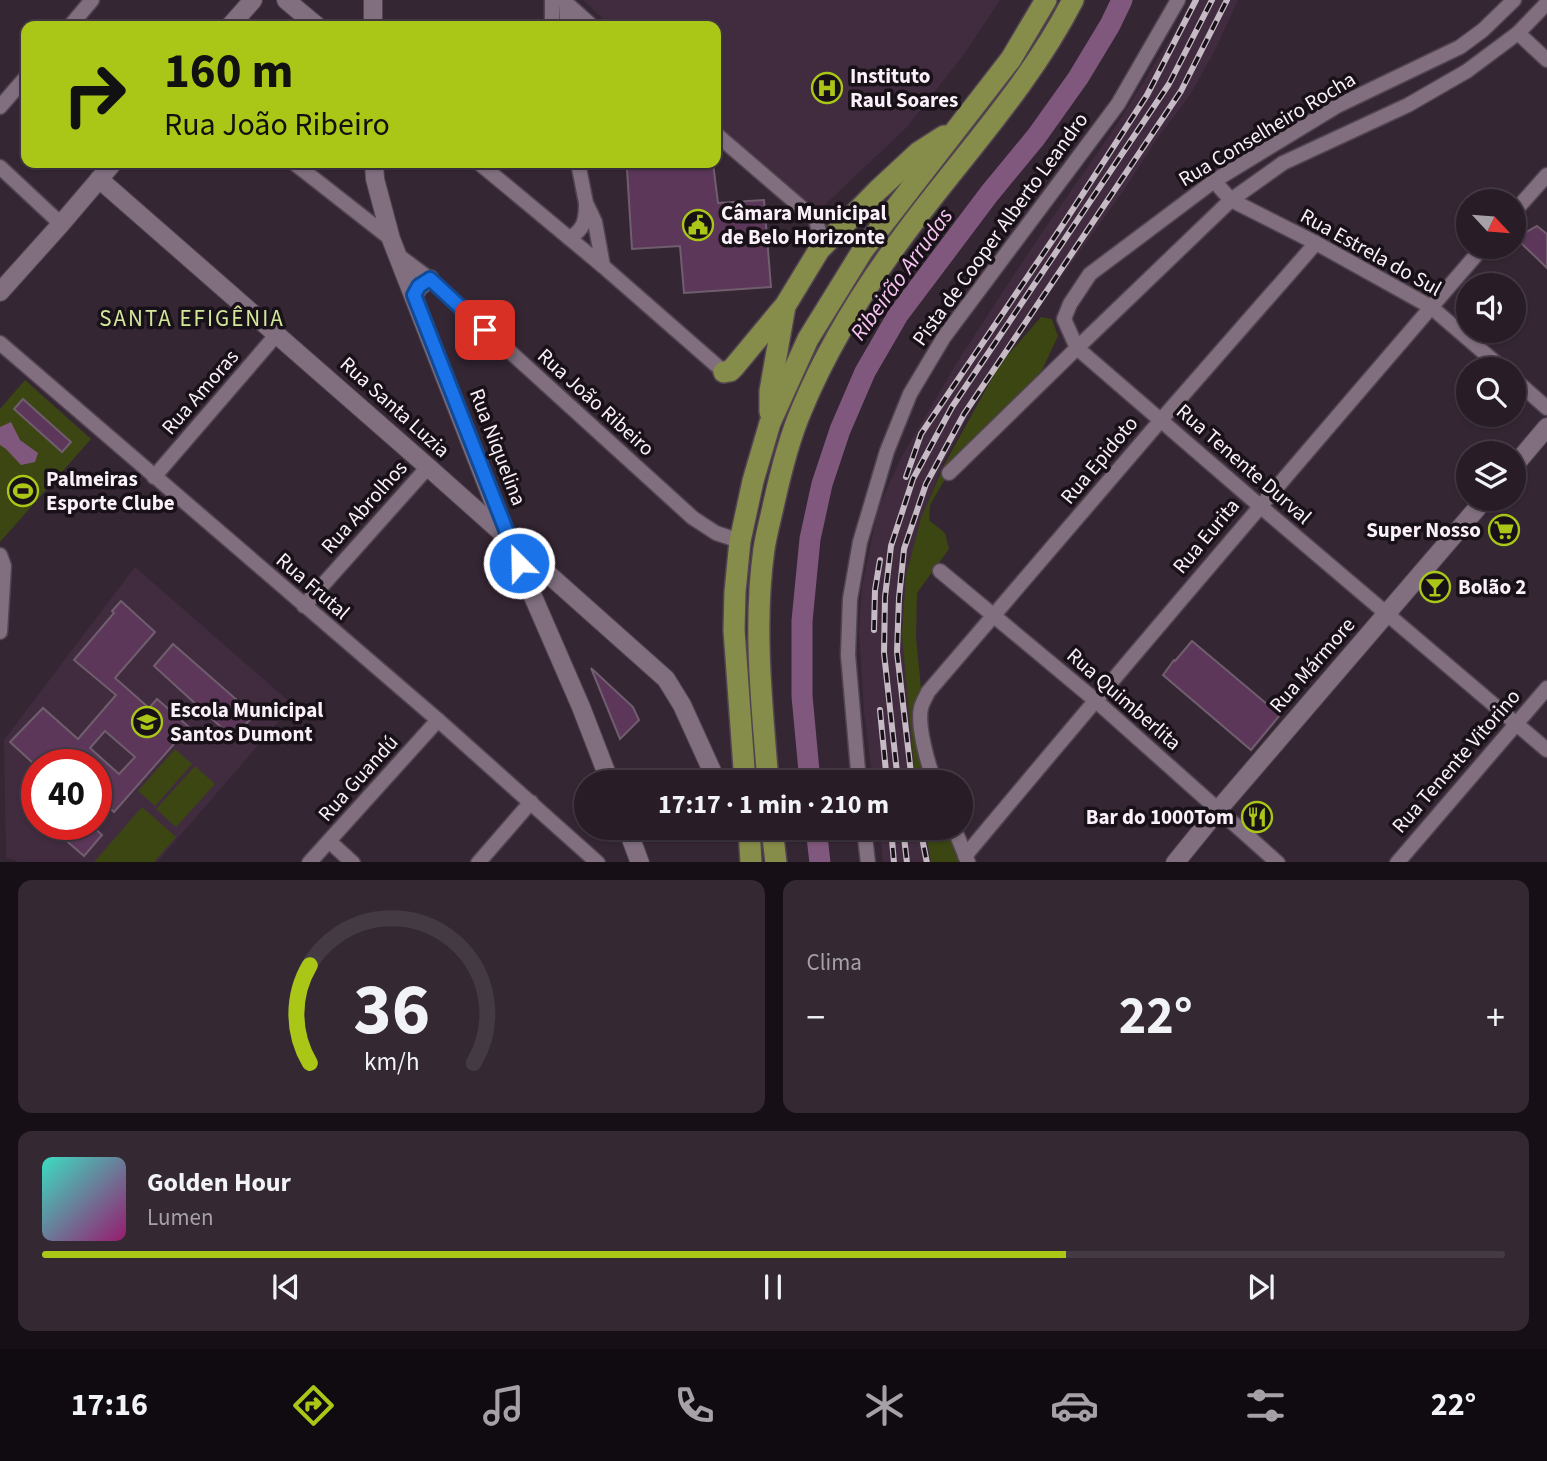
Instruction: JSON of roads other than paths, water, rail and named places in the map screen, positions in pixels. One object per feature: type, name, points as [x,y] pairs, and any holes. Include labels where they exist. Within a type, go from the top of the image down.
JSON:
[{"type":"main road","points":[[744,770],[734,630],[735,592],[740,541],[753,481],[770,423],[808,339],[856,261],[1011,59],[1046,0]]},
{"type":"main road","points":[[767,770],[758,640],[763,560],[776,493],[800,412],[842,326],[871,282],[909,228],[1030,72],[1073,0]]},
{"type":"main road","points":[[724,372],[734,367],[785,306],[819,250],[919,152],[960,126]]},
{"type":"main road","points":[[770,423],[770,391],[785,306]]},
{"type":"main road","points":[[749,840],[751,860]]},
{"type":"main road","points":[[773,840],[776,862]]},
{"type":"street","points":[[73,21],[92,0]]},
{"type":"street","points":[[234,21],[253,0]]},
{"type":"street","points":[[286,0],[311,21]]},
{"type":"street","points":[[373,0],[373,21]]},
{"type":"street","points":[[551,0],[552,21]]},
{"type":"street","name":"Pista de Cooper Alberto Leandro","points":[[858,770],[848,655],[850,599],[860,542],[892,440],[910,394],[944,337],[1118,104],[1178,0]]},
{"type":"street","name":"Rua Conselheiro Rocha","points":[[1077,348],[1064,319],[1070,304],[1090,274],[1214,181],[1337,106],[1460,47],[1483,30],[1514,0]]},
{"type":"street","points":[[566,2],[567,21]]},
{"type":"street","points":[[566,2],[587,21]]},
{"type":"street","name":"Rua Conselheiro Rocha","points":[[1231,200],[1283,163],[1408,105],[1467,71],[1518,33],[1547,3]]},
{"type":"street","points":[[1518,33],[1547,61]]},
{"type":"street","points":[[0,107],[21,83]]},
{"type":"street","points":[[721,138],[816,220],[820,235],[819,250]]},
{"type":"street","points":[[0,167],[61,224]]},
{"type":"street","points":[[1,287],[61,224],[109,168]]},
{"type":"street","name":"Rua João Ribeiro","points":[[300,168],[395,247],[693,518],[716,533],[740,541]]},
{"type":"street","name":"Rua Niquelina","points":[[374,168],[375,179],[395,247],[509,539],[605,770]]},
{"type":"street","points":[[485,168],[724,372]]},
{"type":"street","points":[[569,238],[583,227],[586,219],[586,203],[579,168]]},
{"type":"street","points":[[1526,199],[1547,175]]},
{"type":"street","name":"Rua Santa Luzia","points":[[99,179],[666,679],[682,705],[712,770]]},
{"type":"street","name":"Rua Estrela do Sul","points":[[1214,181],[1231,200],[1316,243],[1431,307],[1489,357]]},
{"type":"street","points":[[949,473],[1231,200]]},
{"type":"street","points":[[586,203],[595,222],[604,267]]},
{"type":"street","name":"Rua Epidoto","points":[[930,770],[921,727],[921,709],[928,692],[1316,243]]},
{"type":"street","name":"Rua Eurita","points":[[967,859],[1095,700],[1473,259]]},
{"type":"street","points":[[414,295],[419,286],[430,279]]},
{"type":"street","name":"Rua Amoras","points":[[154,477],[277,334]]},
{"type":"street","name":"Rua Frutal","points":[[0,343],[438,720],[597,862]]},
{"type":"street","name":"Rua Tenente Durval","points":[[1077,348],[1547,750]]},
{"type":"street","points":[[1526,390],[1547,408]]},
{"type":"street","points":[[1526,452],[1547,427]]},
{"type":"street","name":"Rua Abrolhos","points":[[304,606],[428,467]]},
{"type":"street","points":[[460,496],[468,500],[478,498],[483,489],[484,475]]},
{"type":"street","name":"Rua Mármore","points":[[1176,862],[1475,511]]},
{"type":"street","points":[[0,555],[4,566],[0,632]]},
{"type":"street","name":"Rua Quimberlita","points":[[940,571],[1095,700],[1277,862]]},
{"type":"street","name":"Rua Tenente Vitorino","points":[[1398,862],[1547,688]]},
{"type":"street","name":"Rua Guandú","points":[[310,862],[438,720]]},
{"type":"street","points":[[479,862],[531,802]]},
{"type":"street","points":[[631,840],[640,862]]},
{"type":"street","points":[[743,840],[751,860]]},
{"type":"street","points":[[865,840],[868,862]]},
{"type":"street","points":[[959,840],[967,859]]},
{"type":"street","points":[[330,842],[352,862]]},
{"type":"waterway","name":"Ribeirão Arrudas","points":[[809,770],[802,696],[802,621],[810,539],[822,484],[840,430],[865,372],[898,315],[989,194],[1036,137],[1078,78],[1122,0]]},
{"type":"waterway","name":"Ribeirão Arrudas","points":[[817,840],[820,862]]},
{"type":"railway","points":[[906,477],[921,434],[1147,95],[1196,0]]},
{"type":"railway","points":[[897,770],[884,653],[885,597],[891,546],[913,479],[952,407],[1169,84],[1212,0]]},
{"type":"railway","points":[[911,770],[897,652],[899,598],[904,549],[926,484],[964,414],[1181,91],[1227,0]]},
{"type":"railway","points":[[874,630],[875,590],[880,560]]},
{"type":"railway","points":[[880,710],[886,770]]},
{"type":"railway","points":[[892,840],[894,862]]},
{"type":"railway","points":[[904,840],[907,862]]},
{"type":"railway","points":[[922,840],[927,862]]},
{"type":"place","name":"Instituto Raul Soares","points":[[827,88]]},
{"type":"place","name":"Câmara Municipal de Belo Horizonte","points":[[698,225]]},
{"type":"place","name":"Palmeiras Esporte Clube","points":[[23,491]]},
{"type":"place","name":"Super Nosso","points":[[1504,530]]},
{"type":"place","name":"Bolão 2","points":[[1435,587]]},
{"type":"place","name":"Escola Municipal Santos Dumont","points":[[147,722]]},
{"type":"place","name":"Bar do 1000Tom","points":[[1257,817]]},
{"type":"district","name":"SANTA EFIGÊNIA","points":[[192,318]]}]
